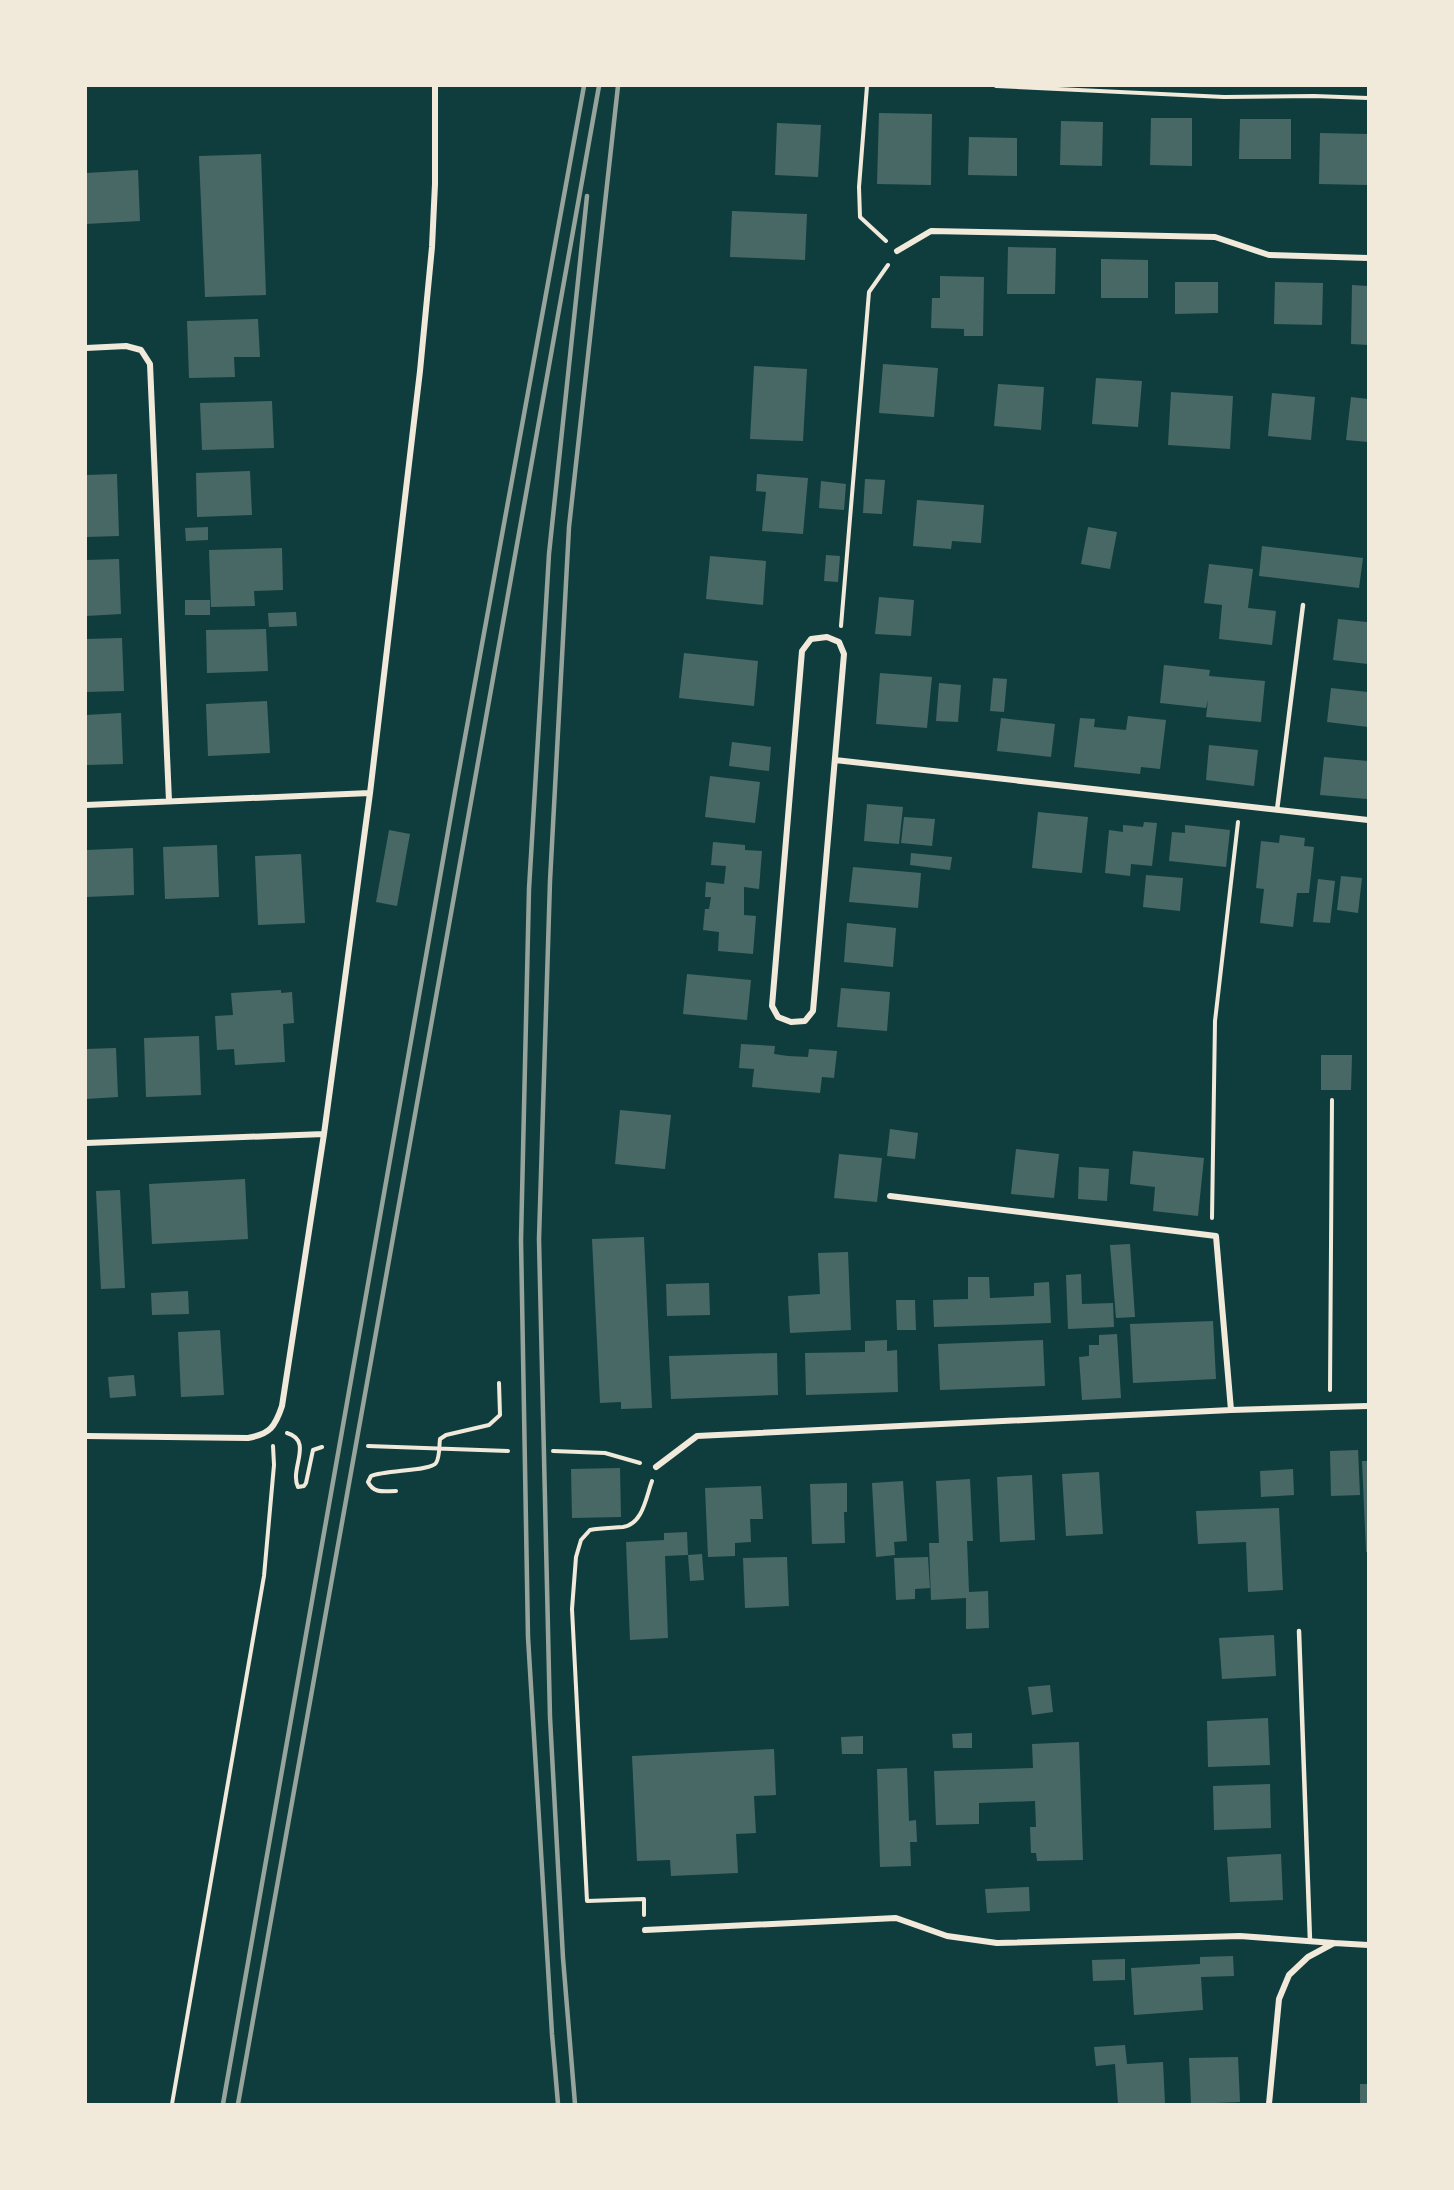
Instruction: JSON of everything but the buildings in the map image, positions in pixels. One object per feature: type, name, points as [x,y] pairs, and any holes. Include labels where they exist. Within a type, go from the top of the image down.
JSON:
[{"type":"street","points":[[86,1436],[248,1438],[266,1433],[272,1428],[278,1418],[285,1394],[324,1134],[370,793],[420,371],[431,257],[435,184],[435,86]]},
{"type":"street","points":[[897,252],[931,231],[1215,237],[1269,255],[1368,258]]},
{"type":"street","points":[[86,348],[126,346],[141,350],[150,364],[169,801]]},
{"type":"street","points":[[827,637],[839,642],[844,654],[835,760],[813,1011],[805,1021],[791,1022],[778,1017],[772,1006],[802,651],[811,639],[827,637]]},
{"type":"street","points":[[835,760],[1368,820]]},
{"type":"street","points":[[86,805],[370,793]]},
{"type":"street","points":[[86,1143],[324,1134]]},
{"type":"street","points":[[890,1196],[1216,1236],[1231,1410]]},
{"type":"street","points":[[656,1467],[697,1436],[1231,1410],[1368,1406]]},
{"type":"street","points":[[645,1930],[896,1918],[947,1936],[997,1943],[1240,1936],[1368,1945]]},
{"type":"street","points":[[1269,2104],[1279,1999],[1289,1975],[1308,1958],[1334,1943]]},
{"type":"lane","points":[[1277,810],[1303,605]]},
{"type":"lane","points":[[1299,1631],[1310,1941]]},
{"type":"path","points":[[839,642],[869,292],[897,252],[860,217],[859,187],[867,86]]},
{"type":"path","points":[[996,86],[1224,97],[1368,98]]},
{"type":"path","points":[[1216,1236],[1212,1224],[1215,1021],[1240,806]]},
{"type":"path","points":[[1332,1100],[1330,1391],[1332,1407]]},
{"type":"path","points":[[396,1491],[378,1492],[371,1488],[368,1482],[371,1476],[392,1470],[428,1468],[438,1461],[440,1439],[446,1435],[489,1425],[500,1415],[499,1383]]},
{"type":"path","points":[[172,2104],[264,1576],[274,1465],[272,1428],[293,1435],[299,1440],[300,1453],[296,1478],[298,1487],[306,1483],[313,1450],[322,1447]]},
{"type":"path","points":[[368,1446],[508,1450]]},
{"type":"path","points":[[553,1451],[605,1453],[656,1467],[641,1513],[634,1521],[625,1527],[590,1530],[581,1540],[576,1557],[572,1609],[587,1901],[644,1899],[645,1930]]},
{"type":"railway","points":[[223,2104],[455,792],[584,86]]},
{"type":"railway","points":[[238,2104],[599,86]]},
{"type":"railway","points":[[575,2104],[563,1958],[550,1717],[539,1239],[550,881],[569,527],[618,86]]},
{"type":"railway","points":[[558,2104],[528,1637],[521,1240],[529,889],[549,554],[587,196]]}]
